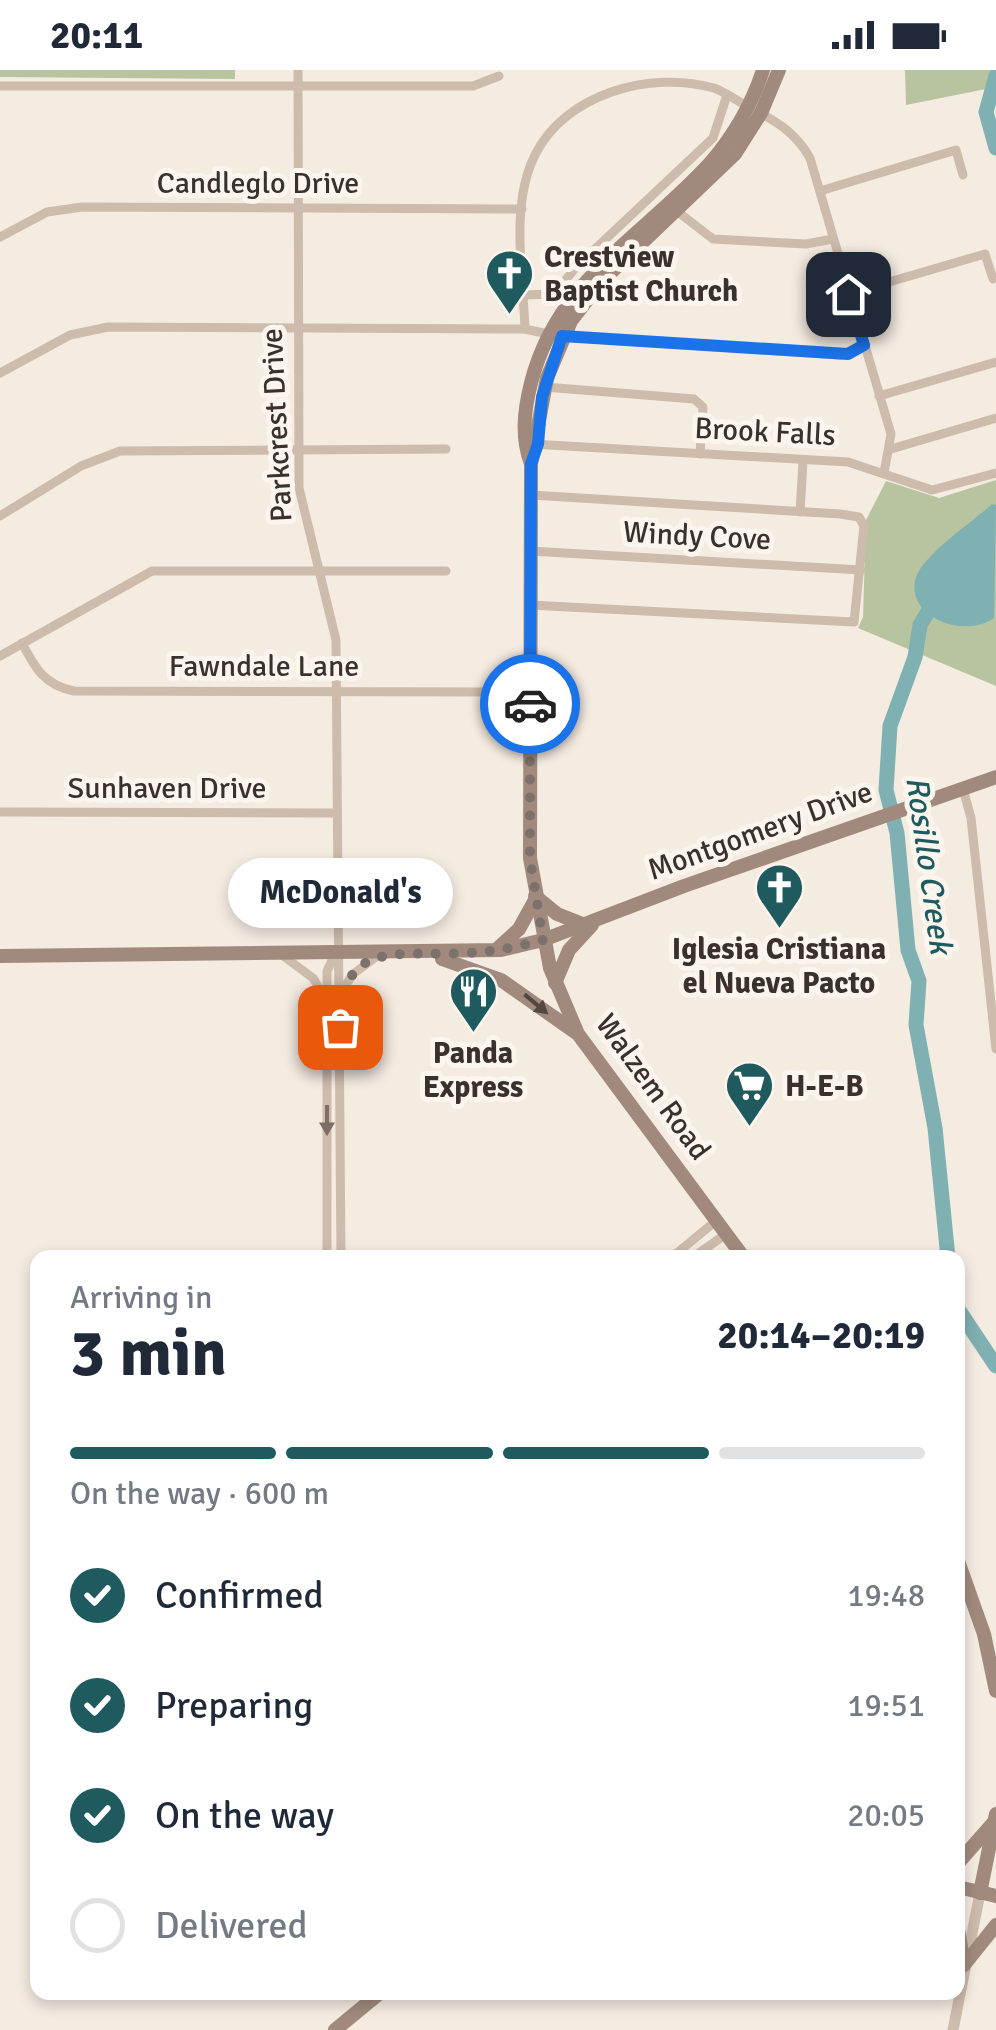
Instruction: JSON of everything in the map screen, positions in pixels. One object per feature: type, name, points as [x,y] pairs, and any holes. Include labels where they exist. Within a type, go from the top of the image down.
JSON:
[{"type":"main road","points":[[531,444],[529,391],[589,274],[710,163],[755,110],[764,70]]},
{"type":"main road","points":[[531,444],[555,335],[602,281],[719,173],[779,70]]},
{"type":"main road","name":"Walzem Road","points":[[531,444],[534,898],[543,940],[555,982],[578,1034],[738,1250]]},
{"type":"main road","name":"Montgomery Drive","points":[[543,940],[996,777]]},
{"type":"main road","points":[[496,950],[519,929],[534,898],[557,914],[591,922],[569,950],[555,982]]},
{"type":"main road","points":[[0,956],[428,954],[496,950],[543,940]]},
{"type":"main road","points":[[428,954],[500,980],[578,1034]]},
{"type":"main road","points":[[965,1581],[984,1634],[996,1691]]},
{"type":"main road","points":[[965,1854],[996,1818]]},
{"type":"main road","points":[[980,1893],[996,1818]]},
{"type":"main road","points":[[965,1890],[996,1896]]},
{"type":"main road","points":[[965,1964],[996,1925]]},
{"type":"main road","points":[[335,2030],[371,2000]]},
{"type":"street","name":"Parkcrest Drive","points":[[298,70],[296,328],[300,500],[332,613],[335,692],[340,1250]]},
{"type":"street","points":[[0,86],[472,86],[499,76]]},
{"type":"street","points":[[525,329],[522,209],[538,149],[562,118],[584,102],[642,83],[702,85],[727,95],[800,140],[820,191],[879,396],[891,449],[884,473]]},
{"type":"street","points":[[524,295],[554,294],[601,242],[692,161],[722,124],[727,95]]},
{"type":"street","points":[[820,191],[956,150],[963,175]]},
{"type":"street","name":"Candleglo Drive","points":[[0,237],[38,215],[64,208],[522,209]]},
{"type":"street","points":[[678,212],[714,239],[806,244],[833,239]]},
{"type":"street","points":[[848,294],[986,254],[993,279]]},
{"type":"street","points":[[0,374],[60,340],[93,329],[525,329],[555,335],[840,355],[864,345]]},
{"type":"street","points":[[879,396],[996,362]]},
{"type":"street","points":[[545,387],[694,399],[702,407],[700,454]]},
{"type":"street","points":[[891,449],[996,418]]},
{"type":"street","name":"Brook Falls","points":[[531,444],[848,462],[932,490],[996,473]]},
{"type":"street","points":[[0,500],[3,514],[81,466],[120,451],[446,449]]},
{"type":"street","points":[[800,512],[802,460]]},
{"type":"street","points":[[530,605],[848,623],[858,615],[863,521],[840,514],[531,495]]},
{"type":"street","name":"Windy Cove","points":[[530,551],[862,570]]},
{"type":"street","points":[[0,656],[152,571],[446,571]]},
{"type":"street","name":"Fawndale Lane","points":[[22,643],[39,674],[51,684],[74,691],[530,692]]},
{"type":"street","points":[[962,788],[973,844],[996,1049]]},
{"type":"street","name":"Sunhaven Drive","points":[[0,812],[334,813]]},
{"type":"street","points":[[982,932],[996,934]]},
{"type":"street","name":"Parkcrest Drive","points":[[327,1250],[327,971],[335,954]]},
{"type":"street","points":[[340,994],[353,974],[380,954]]},
{"type":"street","points":[[282,955],[313,978],[327,1003]]},
{"type":"street","points":[[680,1250],[716,1220]]},
{"type":"street","points":[[703,1250],[726,1234]]},
{"type":"street","points":[[965,1960],[980,1893]]},
{"type":"street","points":[[953,2030],[958,2000]]},
{"type":"green space","points":[[0,70],[235,70],[235,79],[0,77]]},
{"type":"green space","points":[[905,70],[996,70],[996,87],[906,105]]},
{"type":"green space","points":[[996,480],[996,686],[858,628],[863,617],[866,520],[886,481],[939,498]]},
{"type":"water","points":[[992,504],[996,505],[994,618],[968,626],[929,615],[915,594],[919,572],[936,551]]},
{"type":"waterway","name":"Rosillo Creek","points":[[996,76],[986,112],[996,148]]},
{"type":"waterway","name":"Rosillo Creek","points":[[938,595],[920,625],[915,657],[890,726],[886,790],[897,833],[908,950],[919,981],[916,1025],[935,1128],[947,1250]]},
{"type":"waterway","name":"Rosillo Creek","points":[[965,1320],[996,1366]]},
{"type":"way so far","points":[[340,1027],[340,994],[346,982],[380,954],[468,953],[543,940],[530,858],[530,704]]},
{"type":"place","name":"Crestview Baptist Church","points":[[509,316]]},
{"type":"place","name":"Iglesia Cristiana el Nueva Pacto","points":[[779,930]]},
{"type":"place","name":"McDonald's","points":[[340,1027]]},
{"type":"place","name":"Panda Express","points":[[473,1034]]},
{"type":"place","name":"H-E-B","points":[[750,1128]]},
{"type":"route","points":[[530,704],[531,464],[538,444],[542,397],[562,336],[848,354],[864,345],[848,294]]}]
